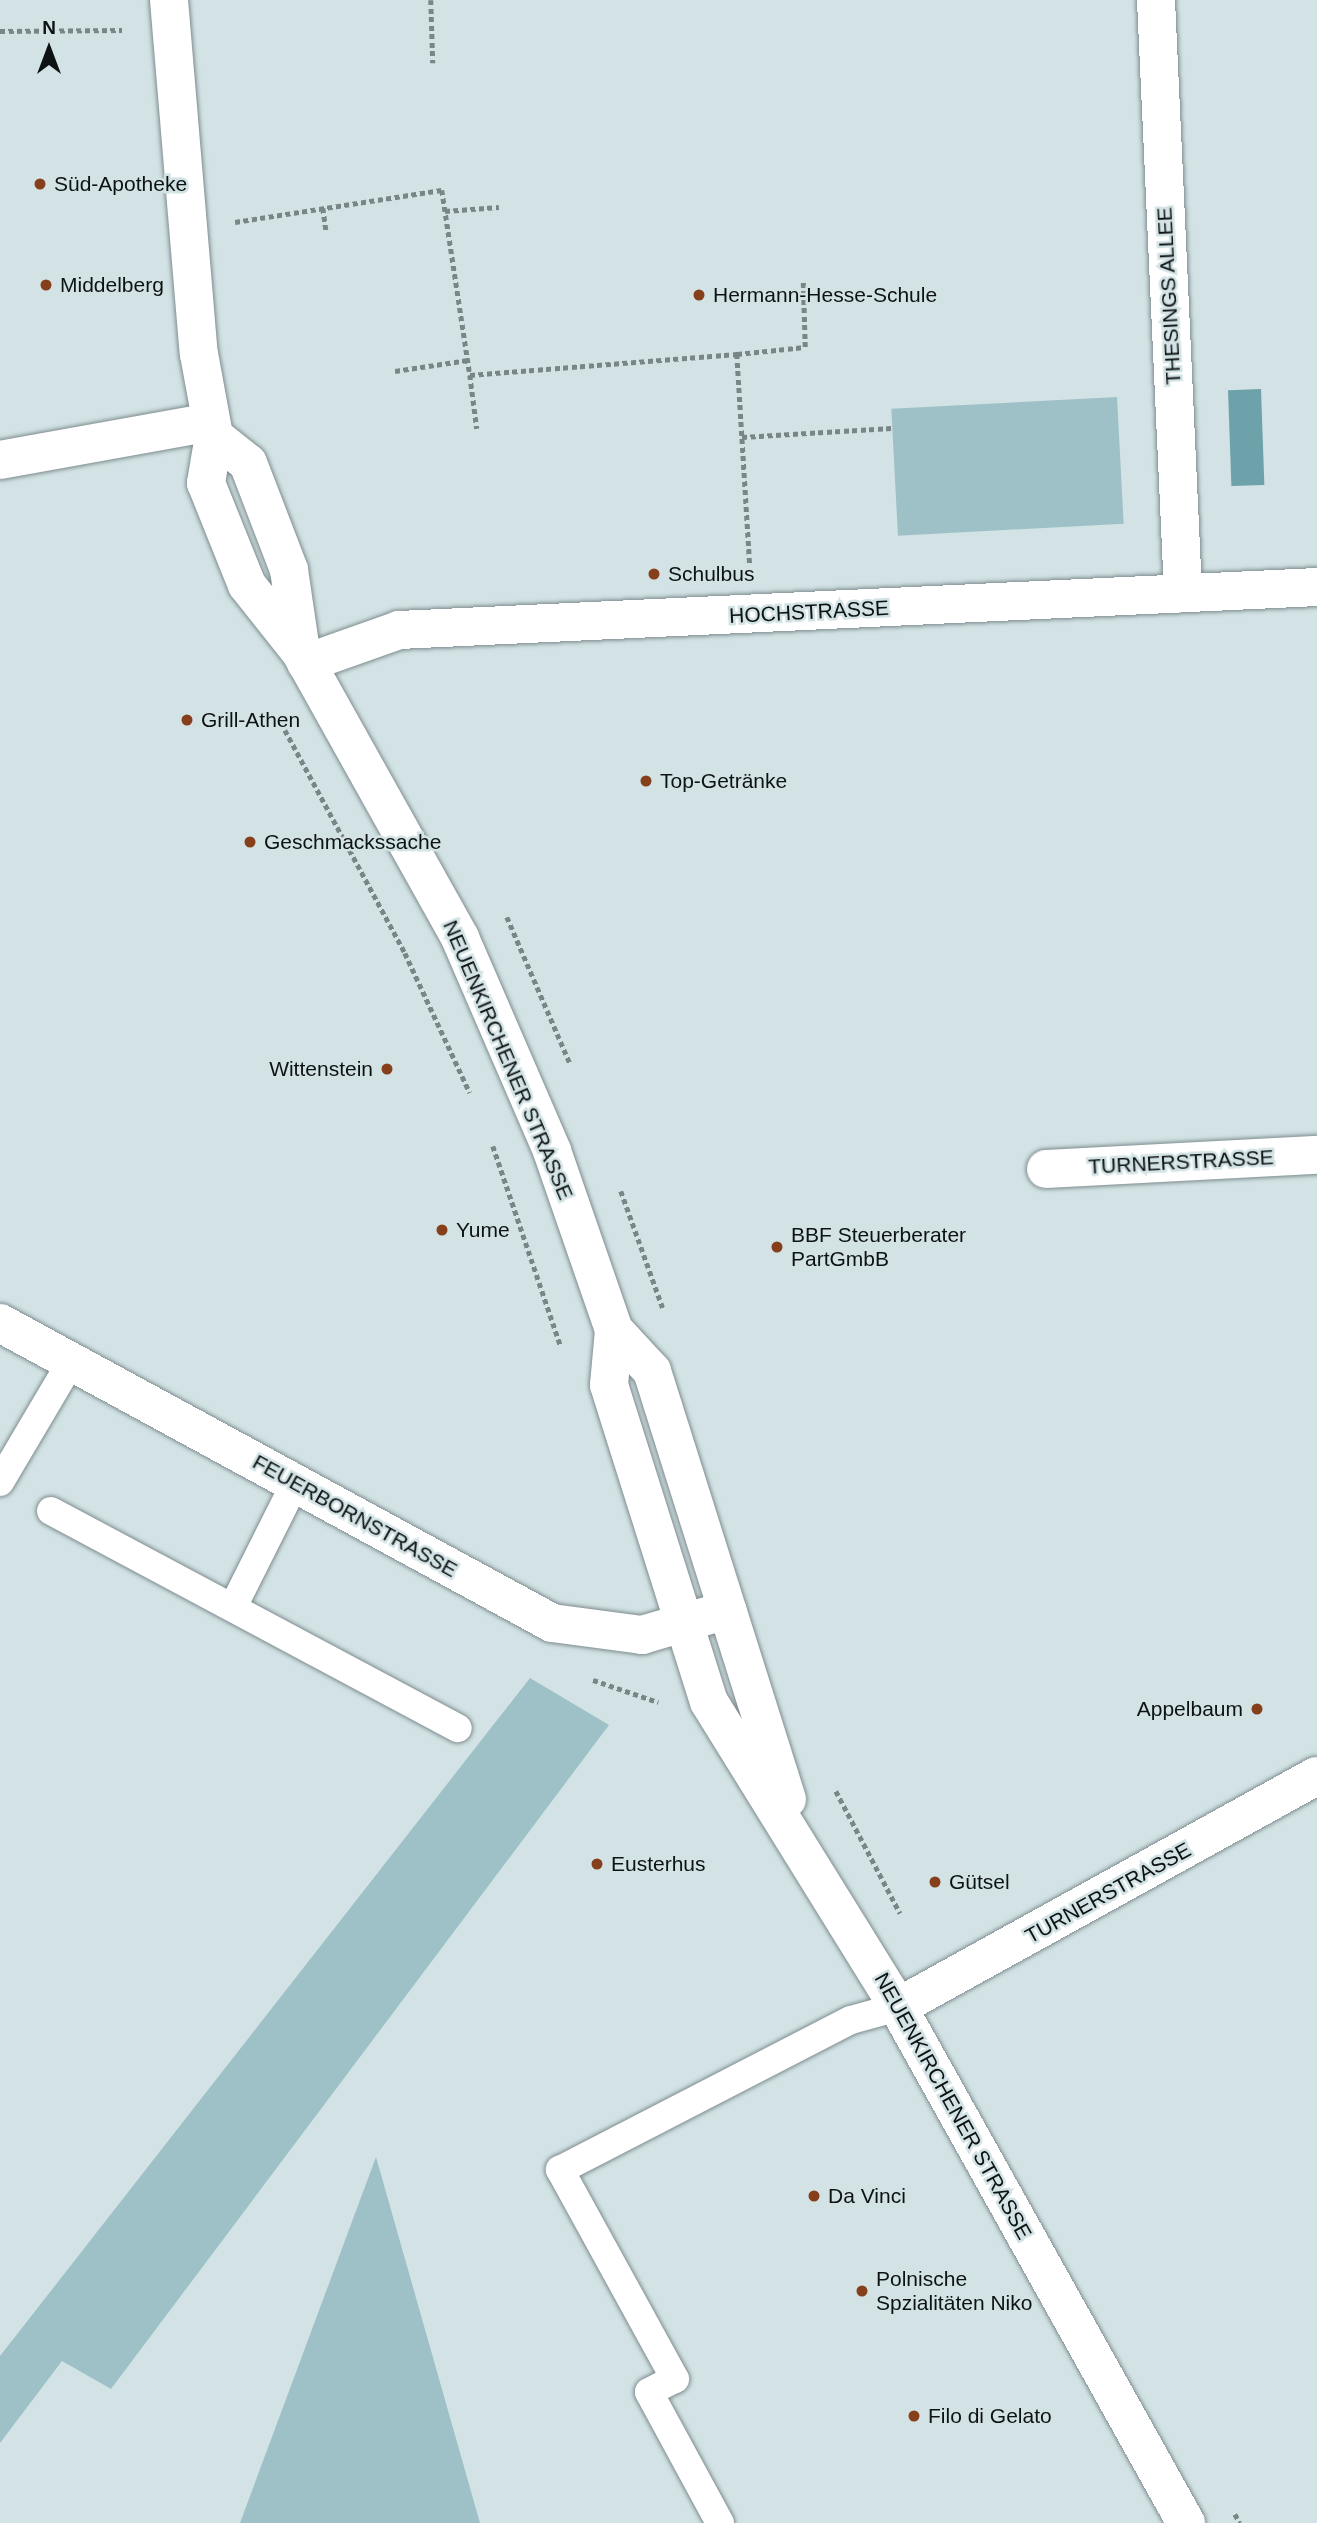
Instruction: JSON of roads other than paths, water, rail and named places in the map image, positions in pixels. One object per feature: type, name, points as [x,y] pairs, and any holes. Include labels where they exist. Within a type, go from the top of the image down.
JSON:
[{"type":"main road","points":[[0,460],[213,429],[199,354],[169,0]]},
{"type":"main road","name":"THESINGS ALLEE","points":[[1156,0],[1182,593]]},
{"type":"main road","name":"NEUENKIRCHENER STRASSE","points":[[213,429],[248,463],[289,570],[303,658],[460,939],[552,1151],[614,1330],[652,1371],[799,1838]]},
{"type":"main road","name":"HOCHSTRASSE","points":[[303,658],[399,631],[1317,587]]},
{"type":"main road","name":"TURNERSTRASSE","points":[[1046,1169],[1317,1155]]},
{"type":"main road","name":"FEUERBORNSTRASSE","points":[[0,1323],[552,1623],[642,1635],[727,1610]]},
{"type":"main road","name":"NEUENKIRCHENER STRASSE","points":[[614,1330],[609,1385],[709,1702],[799,1838],[898,2007],[1186,2523]]},
{"type":"main road","name":"TURNERSTRASSE","points":[[898,2007],[1317,1776]]},
{"type":"lane","points":[[0,1482],[71,1362]]},
{"type":"lane","points":[[233,1607],[295,1483]]},
{"type":"lane","points":[[51,1511],[458,1728]]},
{"type":"lane","points":[[720,2523],[649,2392],[675,2379],[560,2169],[851,2020],[898,2007]]},
{"type":"place","name":"Süd-Apotheke","points":[[40,184]]},
{"type":"place","name":"Middelberg","points":[[46,285]]},
{"type":"place","name":"Hermann-Hesse-Schule","points":[[699,295]]},
{"type":"place","name":"Schulbus","points":[[654,574]]},
{"type":"place","name":"Grill-Athen","points":[[187,720]]},
{"type":"place","name":"Top-Getränke","points":[[646,781]]},
{"type":"place","name":"Geschmackssache","points":[[250,842]]},
{"type":"place","name":"Wittenstein","points":[[387,1069]]},
{"type":"place","name":"Yume","points":[[442,1230]]},
{"type":"place","name":"BBF Steuerberater PartGmbB","points":[[777,1247]]},
{"type":"place","name":"Appelbaum","points":[[1257,1709]]},
{"type":"place","name":"Eusterhus","points":[[597,1864]]},
{"type":"place","name":"Gütsel","points":[[935,1882]]},
{"type":"place","name":"Da Vinci","points":[[814,2196]]},
{"type":"place","name":"Polnische Spzialitäten Niko","points":[[862,2291]]},
{"type":"place","name":"Filo di Gelato","points":[[914,2416]]}]
